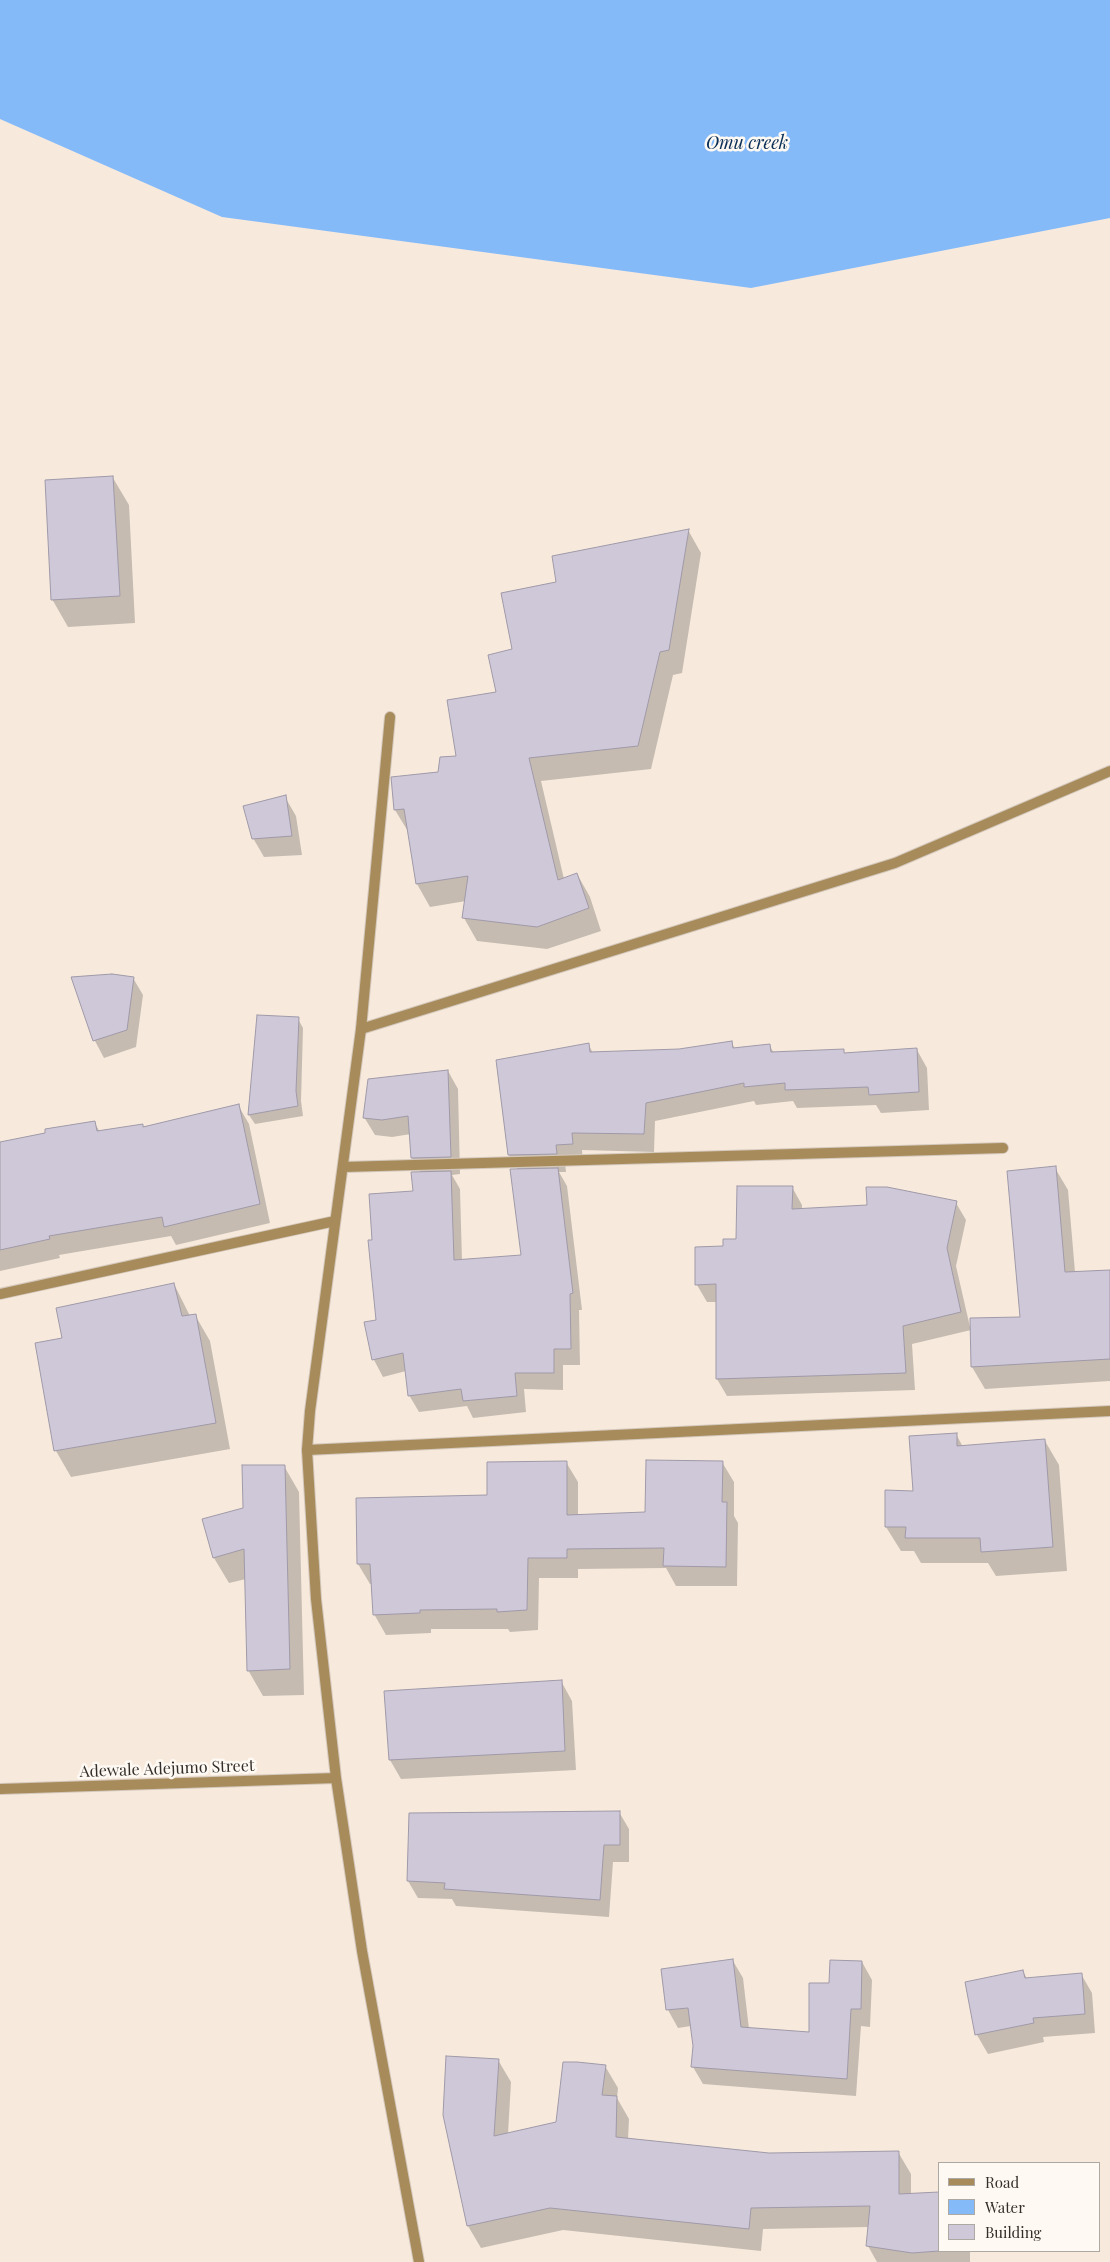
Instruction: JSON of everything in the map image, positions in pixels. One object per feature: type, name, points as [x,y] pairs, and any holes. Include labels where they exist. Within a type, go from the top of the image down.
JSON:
[{"type":"street","points":[[390,717],[361,1029],[307,1450],[316,1599],[336,1778],[362,1951],[419,2262]]},
{"type":"street","points":[[361,1029],[895,863],[1110,771]]},
{"type":"street","points":[[344,1167],[1004,1148]]},
{"type":"street","points":[[0,1294],[335,1221]]},
{"type":"street","points":[[307,1450],[1110,1411]]},
{"type":"street","name":"Adewale Adejumo Street","points":[[0,1789],[336,1778]]},
{"type":"water","name":"Omu creek","points":[[0,0],[1110,0],[1110,218],[751,288],[222,217],[0,119]]},
{"type":"building","points":[[113,476],[120,596],[51,600],[45,480]]},
{"type":"building","points":[[689,529],[669,650],[660,652],[638,746],[529,758],[558,880],[577,873],[589,908],[537,927],[462,918],[468,876],[416,884],[404,809],[394,810],[391,777],[438,772],[440,757],[456,756],[447,700],[496,692],[488,655],[512,649],[501,593],[556,582],[552,556]]},
{"type":"building","points":[[286,795],[292,836],[252,839],[243,806]]},
{"type":"building","points":[[112,974],[134,977],[127,1030],[93,1041],[71,977]]},
{"type":"building","points":[[257,1015],[299,1017],[296,1091],[298,1106],[248,1115]]},
{"type":"building","points":[[732,1041],[733,1048],[770,1044],[771,1052],[844,1049],[844,1053],[917,1048],[919,1092],[869,1095],[868,1087],[785,1090],[785,1083],[744,1087],[744,1083],[646,1103],[644,1134],[572,1133],[573,1144],[556,1145],[557,1154],[508,1155],[496,1060],[589,1043],[590,1052],[679,1049]]},
{"type":"building","points":[[448,1070],[451,1157],[411,1158],[408,1116],[382,1120],[363,1118],[368,1079]]},
{"type":"building","points":[[239,1104],[260,1204],[164,1227],[162,1217],[49,1236],[50,1239],[0,1250],[0,1142],[45,1133],[45,1129],[95,1121],[97,1131],[143,1124],[143,1127]]},
{"type":"building","points":[[1056,1166],[1065,1272],[1110,1270],[1110,1359],[971,1367],[970,1318],[1020,1317],[1007,1171]]},
{"type":"building","points":[[558,1168],[573,1293],[570,1294],[571,1349],[554,1349],[554,1373],[515,1373],[517,1396],[463,1401],[461,1389],[408,1396],[403,1353],[372,1360],[364,1322],[376,1320],[368,1240],[372,1240],[369,1194],[413,1191],[411,1172],[451,1171],[454,1260],[521,1255],[510,1169]]},
{"type":"building","points":[[737,1186],[793,1186],[792,1209],[867,1205],[866,1187],[887,1187],[957,1201],[947,1248],[961,1312],[903,1326],[906,1373],[716,1379],[716,1284],[695,1285],[695,1247],[723,1246],[723,1239],[736,1239]]},
{"type":"building","points":[[174,1283],[182,1316],[196,1314],[216,1423],[54,1451],[35,1343],[62,1338],[56,1308]]},
{"type":"building","points":[[957,1433],[957,1446],[1045,1439],[1053,1547],[981,1552],[980,1538],[905,1538],[906,1527],[885,1527],[885,1490],[913,1491],[909,1436]]},
{"type":"building","points":[[646,1460],[723,1461],[722,1502],[727,1502],[726,1567],[663,1566],[664,1548],[567,1549],[567,1558],[528,1558],[527,1610],[497,1612],[497,1609],[420,1610],[420,1613],[373,1615],[370,1564],[357,1564],[356,1498],[487,1495],[487,1462],[567,1461],[567,1515],[645,1512]]},
{"type":"building","points":[[242,1465],[285,1465],[290,1669],[247,1671],[244,1549],[213,1558],[202,1519],[243,1508]]},
{"type":"building","points":[[562,1680],[565,1751],[389,1760],[384,1691]]},
{"type":"building","points":[[620,1811],[620,1845],[604,1845],[600,1900],[444,1889],[445,1883],[407,1881],[409,1813]]},
{"type":"building","points":[[733,1959],[741,2027],[809,2032],[809,1983],[829,1983],[830,1960],[862,1961],[861,2009],[851,2009],[847,2079],[691,2067],[693,2046],[688,2008],[666,2010],[661,1969]]},
{"type":"building","points":[[1023,1970],[1025,1978],[1082,1973],[1085,2014],[1033,2018],[1034,2023],[975,2035],[965,1982]]},
{"type":"building","points":[[446,2056],[499,2059],[494,2136],[556,2122],[563,2062],[606,2065],[602,2095],[617,2096],[616,2137],[769,2153],[899,2151],[899,2194],[938,2192],[938,2251],[912,2253],[866,2246],[870,2206],[751,2208],[749,2229],[550,2208],[467,2226],[443,2115]]}]
